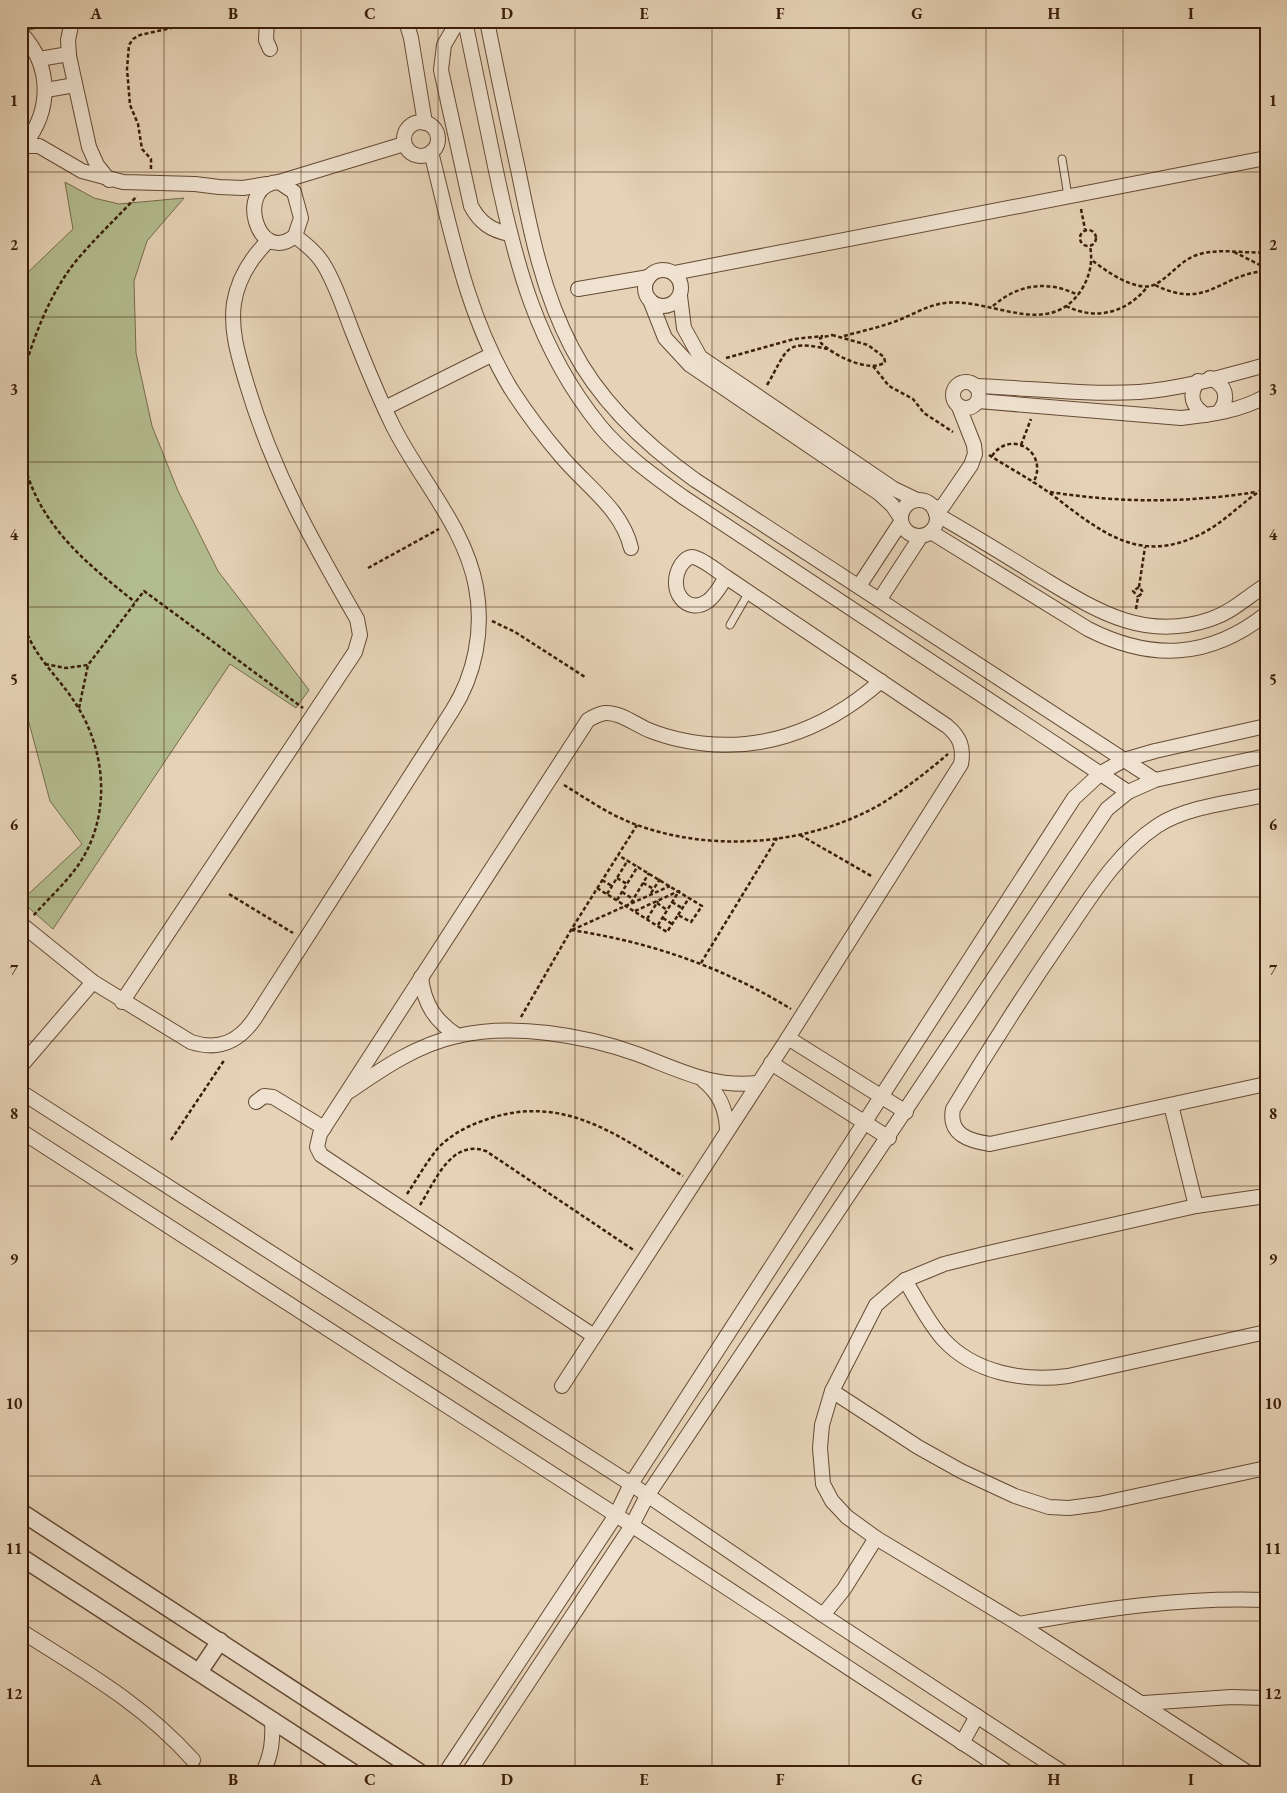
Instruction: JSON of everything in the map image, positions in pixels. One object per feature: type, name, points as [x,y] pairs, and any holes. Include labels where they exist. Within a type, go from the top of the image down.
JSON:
[{"type":"street","points":[[21,24],[35,21]]},
{"type":"street","points":[[72,21],[68,40],[69,54],[89,147],[97,165],[109,180]]},
{"type":"street","points":[[267,21],[266,40],[270,49]]},
{"type":"street","points":[[406,21],[427,123],[437,134],[433,150],[472,310],[492,355],[512,390],[550,443],[588,487],[618,515],[632,548]]},
{"type":"street","points":[[458,21],[444,45],[440,70],[471,206],[477,217],[496,231],[509,234]]},
{"type":"street","points":[[465,21],[509,234],[524,287],[542,333],[568,384],[607,434],[640,465],[683,497],[1128,792]]},
{"type":"street","points":[[487,21],[538,266],[559,322],[588,374],[625,421],[646,443],[695,480],[1155,780]]},
{"type":"street","points":[[21,33],[39,59],[46,90],[40,119],[23,145],[39,146],[82,171],[109,180],[243,188],[273,183],[404,144]]},
{"type":"street","points":[[39,59],[69,54]]},
{"type":"street","points":[[46,90],[75,85]]},
{"type":"street","points":[[404,144],[405,134],[410,126],[451,118]]},
{"type":"street","points":[[404,144],[416,155],[457,144]]},
{"type":"street","points":[[674,273],[1266,158]]},
{"type":"street","points":[[273,183],[290,187],[299,204],[300,224],[295,236],[285,242],[268,241],[260,232],[255,212],[259,192],[273,183]]},
{"type":"street","points":[[23,925],[122,1002],[191,1042],[203,1046],[228,1043],[239,1037],[251,1023],[462,696],[474,662],[479,615],[473,571],[451,522],[416,468],[385,408],[330,275],[315,253],[295,236]]},
{"type":"street","points":[[122,1002],[355,652],[360,635],[360,627],[285,490],[254,408],[237,350],[233,326],[237,290],[246,268],[268,241]]},
{"type":"street","points":[[578,289],[648,276],[658,270],[669,270],[674,273],[682,283],[680,296],[684,328],[700,361],[760,397],[770,411]]},
{"type":"street","points":[[648,276],[645,289],[665,338],[884,489],[927,502],[935,511],[973,536],[1098,611],[1134,624],[1160,627],[1186,625],[1211,619],[1235,608],[1264,589]]},
{"type":"street","points":[[650,300],[663,306],[670,305],[680,296]]},
{"type":"street","points":[[385,408],[492,355]]},
{"type":"street","points":[[935,511],[943,506],[971,465],[975,454],[974,445],[959,407],[953,399],[954,390],[961,383],[971,383],[975,386],[1139,392],[1266,366]]},
{"type":"street","points":[[1204,380],[1218,382],[1224,388],[1226,397],[1224,406],[1212,414],[1199,411],[1192,396],[1204,380]]},
{"type":"street","points":[[959,407],[970,408],[978,401],[979,393],[975,386]]},
{"type":"street","points":[[1025,388],[1029,405]]},
{"type":"street","points":[[1106,411],[1109,392]]},
{"type":"street","points":[[978,401],[1106,411],[1157,418],[1212,414],[1266,396]]},
{"type":"street","points":[[683,497],[695,480]]},
{"type":"street","points":[[884,489],[906,531],[926,534],[964,552],[1088,629],[1114,642],[1141,649],[1169,651],[1197,648],[1225,640],[1250,627],[1266,614]]},
{"type":"street","points":[[859,586],[901,520],[904,508],[917,500]]},
{"type":"street","points":[[880,599],[926,534],[936,523],[935,511]]},
{"type":"street","points":[[964,552],[973,536]]},
{"type":"street","points":[[1017,585],[1026,568]]},
{"type":"street","points":[[562,1386],[727,1129],[788,1038],[961,764],[963,753],[956,733],[726,577]]},
{"type":"street","points":[[1088,629],[1098,611]]},
{"type":"street","points":[[594,1336],[321,1155],[317,1148],[317,1140],[550,776],[588,720],[597,715],[607,713],[617,715],[651,731],[704,744],[732,745],[759,742],[786,737],[812,728],[859,700],[881,681]]},
{"type":"street","points":[[446,1772],[616,1515],[631,1484],[1074,798],[1101,773],[1124,760],[1155,751],[1266,726]]},
{"type":"street","points":[[469,1772],[632,1527],[647,1496],[889,1138],[1107,809],[1128,792],[1155,780],[1266,756]]},
{"type":"street","points":[[1266,795],[1174,817],[1156,826],[1122,856],[1084,906],[1009,1015],[954,1110],[952,1117],[955,1129],[963,1138],[972,1142],[990,1144],[1266,1084]]},
{"type":"street","points":[[421,977],[427,1005],[446,1028],[458,1036]]},
{"type":"street","points":[[21,1066],[94,982]]},
{"type":"street","points":[[345,1094],[399,1059],[458,1036],[513,1032],[557,1034],[601,1043],[702,1079],[729,1084],[757,1083]]},
{"type":"street","points":[[788,1038],[906,1112]]},
{"type":"street","points":[[771,1063],[889,1138]]},
{"type":"street","points":[[702,1079],[711,1087],[721,1101],[727,1129]]},
{"type":"street","points":[[21,1092],[631,1484],[823,1615],[1062,1772]]},
{"type":"street","points":[[256,1102],[264,1096],[273,1096],[324,1128]]},
{"type":"street","points":[[1171,1105],[1196,1206]]},
{"type":"street","points":[[21,1131],[616,1515],[1006,1772]]},
{"type":"street","points":[[1246,1772],[1144,1703],[1019,1624],[876,1538],[847,1517],[832,1500],[823,1484],[820,1448],[822,1425],[832,1391],[876,1305],[905,1280],[944,1264],[1196,1206],[1266,1196]]},
{"type":"street","points":[[905,1280],[943,1340],[961,1355],[986,1369],[1043,1380],[1266,1332]]},
{"type":"street","points":[[832,1391],[918,1447],[961,1471],[1015,1496],[1049,1507],[1069,1508],[1100,1504],[1266,1468]]},
{"type":"street","points":[[21,1512],[419,1772]]},
{"type":"street","points":[[823,1615],[844,1589],[876,1538]]},
{"type":"street","points":[[21,1557],[352,1772]]},
{"type":"street","points":[[1019,1624],[1134,1605],[1223,1598],[1266,1600]]},
{"type":"street","points":[[21,1631],[123,1696],[148,1715],[193,1760]]},
{"type":"street","points":[[199,1672],[220,1641]]},
{"type":"street","points":[[1144,1703],[1231,1697],[1266,1698]]},
{"type":"street","points":[[962,1743],[976,1716]]},
{"type":"street","points":[[263,1772],[271,1755],[273,1738],[272,1719]]},
{"type":"lane","points":[[1062,159],[1073,195]]},
{"type":"lane","points":[[730,624],[749,592]]},
{"type":"path","points":[[21,380],[40,323],[56,292],[81,256],[152,182],[151,159],[142,149],[138,124],[130,104],[127,68],[129,45],[133,39],[140,35],[202,21]]},
{"type":"path","points":[[700,361],[794,339],[844,336],[887,325],[943,303],[967,302],[993,306],[1022,316],[1034,316],[1066,306],[1078,295],[1085,284],[1093,261],[1090,246],[1096,238],[1095,233],[1085,229],[1073,195]]},
{"type":"path","points":[[1085,229],[1081,232],[1080,242],[1090,246]]},
{"type":"path","points":[[1093,261],[1116,277],[1148,286],[1155,285],[1174,268],[1198,254],[1212,251],[1266,252]]},
{"type":"path","points":[[1233,251],[1266,269]]},
{"type":"path","points":[[1155,285],[1167,291],[1186,295],[1201,294],[1212,291],[1242,275],[1266,269]]},
{"type":"path","points":[[1066,306],[1083,313],[1111,312],[1128,306],[1148,286]]},
{"type":"path","points":[[993,306],[1009,294],[1028,287],[1054,287],[1078,295]]},
{"type":"path","points":[[824,336],[820,338],[821,343],[827,349]]},
{"type":"path","points":[[760,397],[786,352],[795,345],[806,344],[827,349],[849,360],[873,366],[881,365],[885,362],[884,357],[868,345],[844,336]]},
{"type":"path","points":[[794,339],[795,345]]},
{"type":"path","points":[[873,366],[889,386],[912,399],[924,413],[1049,492],[1094,526],[1112,537],[1145,547],[1172,545],[1203,534],[1266,487]]},
{"type":"path","points":[[1021,445],[1029,405]]},
{"type":"path","points":[[992,456],[1004,446],[1021,445],[1030,451],[1036,461],[1037,472],[1033,483]]},
{"type":"path","points":[[21,449],[34,491],[49,521],[70,547],[136,602]]},
{"type":"path","points":[[1049,492],[1118,501],[1153,502],[1188,501],[1258,492]]},
{"type":"path","points":[[368,568],[451,522]]},
{"type":"path","points":[[1139,587],[1133,591],[1138,597],[1143,592],[1139,587],[1145,547]]},
{"type":"path","points":[[79,708],[88,665],[144,591],[313,715]]},
{"type":"path","points":[[479,615],[515,632],[585,677]]},
{"type":"path","points":[[21,616],[27,634],[45,664],[79,708],[95,746],[102,786],[96,826],[90,845],[78,865],[23,925]]},
{"type":"path","points":[[45,664],[66,668],[88,665]]},
{"type":"path","points":[[550,776],[598,806],[637,825],[688,837],[718,840],[777,838],[798,834],[850,818],[880,804],[907,787],[961,743]]},
{"type":"path","points":[[513,1032],[571,930],[637,825]]},
{"type":"path","points":[[798,834],[884,884]]},
{"type":"path","points":[[701,963],[777,838]]},
{"type":"path","points":[[618,854],[702,906],[691,922],[678,915]]},
{"type":"path","points":[[607,894],[628,860]]},
{"type":"path","points":[[617,900],[638,866]]},
{"type":"path","points":[[630,904],[649,873]]},
{"type":"path","points":[[617,878],[627,884]]},
{"type":"path","points":[[602,880],[612,886]]},
{"type":"path","points":[[651,894],[660,880]]},
{"type":"path","points":[[643,883],[654,889]]},
{"type":"path","points":[[571,930],[670,886]]},
{"type":"path","points":[[597,888],[667,932],[689,898]]},
{"type":"path","points":[[658,926],[679,891]]},
{"type":"path","points":[[635,911],[679,891]]},
{"type":"path","points":[[622,892],[633,899]]},
{"type":"path","points":[[229,894],[305,940]]},
{"type":"path","points":[[658,902],[668,910]]},
{"type":"path","points":[[647,919],[658,902]]},
{"type":"path","points":[[672,902],[682,908]]},
{"type":"path","points":[[646,906],[652,911]]},
{"type":"path","points":[[662,918],[672,924]]},
{"type":"path","points":[[571,930],[650,946],[701,963],[736,978],[801,1016]]},
{"type":"path","points":[[171,1140],[239,1037]]},
{"type":"path","points":[[398,1207],[439,1148],[457,1131],[505,1113],[530,1110],[555,1111],[579,1117],[603,1127],[693,1182]]},
{"type":"path","points":[[412,1216],[451,1157],[467,1148],[477,1148],[486,1151],[644,1257]]},
{"type":"green space","points":[[65,182],[94,198],[119,204],[184,198],[147,241],[134,281],[136,353],[152,426],[178,491],[218,571],[309,690],[296,708],[230,664],[53,929],[21,901],[82,844],[50,801],[21,693],[21,279],[73,229]]}]
